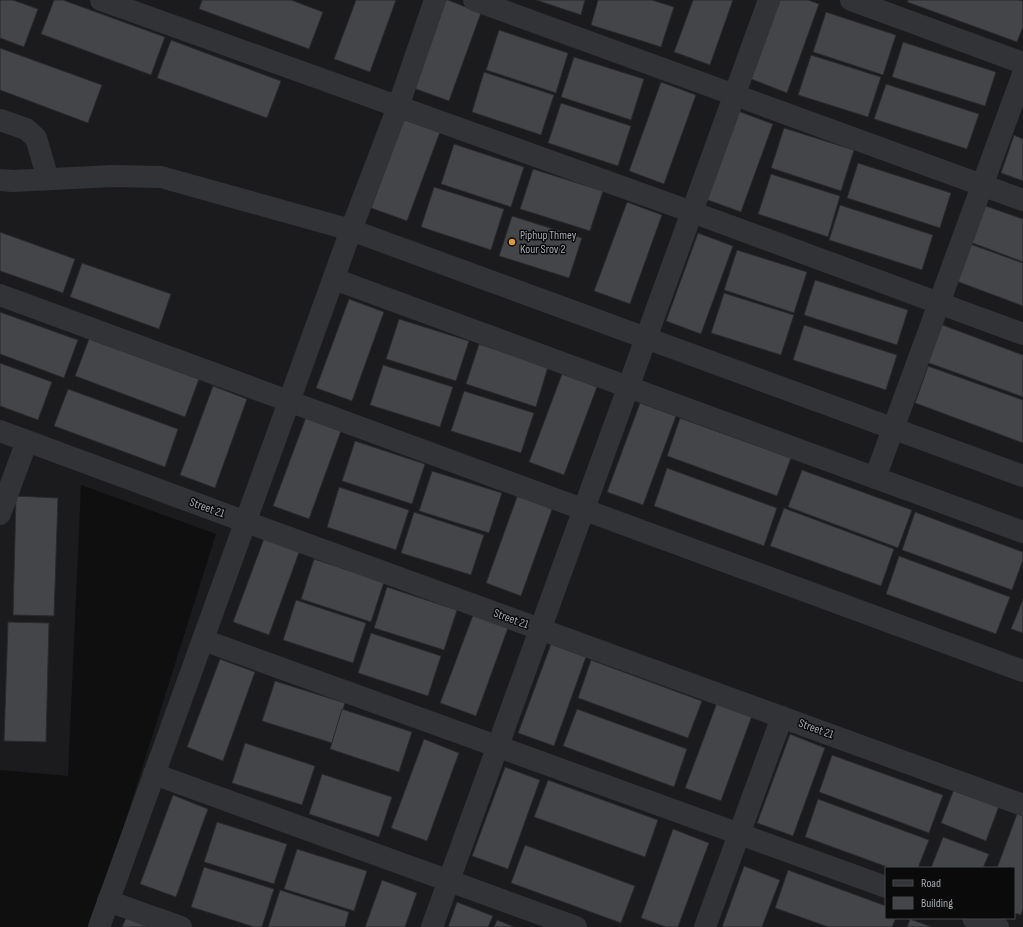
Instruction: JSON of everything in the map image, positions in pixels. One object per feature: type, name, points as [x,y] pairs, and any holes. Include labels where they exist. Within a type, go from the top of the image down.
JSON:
[{"type":"street","points":[[101,0],[692,212],[1023,334]]},
{"type":"street","points":[[99,927],[351,230],[398,107],[435,0]]},
{"type":"street","points":[[474,0],[1023,200]]},
{"type":"street","points":[[432,927],[769,0]]},
{"type":"street","points":[[851,0],[1023,63]]},
{"type":"street","points":[[875,478],[1023,74]]},
{"type":"street","points":[[0,120],[26,129],[36,138],[48,179]]},
{"type":"street","points":[[0,180],[13,181],[114,176],[161,177],[351,230],[1023,476]]},
{"type":"street","points":[[334,278],[1023,532]]},
{"type":"street","points":[[0,295],[1023,670]]},
{"type":"street","name":"Street 21","points":[[0,431],[1023,805]]},
{"type":"street","points":[[0,514],[27,441]]},
{"type":"street","points":[[203,640],[885,887]]},
{"type":"street","points":[[705,927],[782,717]]},
{"type":"street","points":[[154,774],[576,927]]},
{"type":"street","points":[[108,901],[181,927]]},
{"type":"street","points":[[976,919],[998,927]]},
{"type":"shaded area","name":"Piphup Thmey Kour Srov 2","points":[[0,0],[1023,0],[1023,927],[92,927],[216,534],[81,485],[68,776],[0,770]]},
{"type":"building","points":[[0,0],[13,0],[38,9],[24,47],[0,38]]},
{"type":"building","points":[[54,0],[63,0],[165,37],[151,75],[41,34]]},
{"type":"building","points":[[202,0],[291,0],[323,12],[309,49],[199,9]]},
{"type":"building","points":[[356,0],[396,0],[370,72],[334,59]]},
{"type":"building","points":[[446,0],[481,13],[449,101],[413,88]]},
{"type":"building","points":[[536,0],[585,0],[581,15]]},
{"type":"building","points":[[598,0],[652,0],[674,7],[661,47],[591,25]]},
{"type":"building","points":[[693,0],[733,0],[710,65],[674,52]]},
{"type":"building","points":[[780,0],[808,0],[819,4],[787,93],[751,79]]},
{"type":"building","points":[[908,0],[1019,0],[1023,1],[1023,27],[1017,42],[907,2]]},
{"type":"building","points":[[826,12],[896,35],[883,75],[813,52]]},
{"type":"building","points":[[499,30],[568,53],[556,93],[486,70]]},
{"type":"building","points":[[171,40],[281,81],[267,118],[157,78]]},
{"type":"building","points":[[903,42],[996,72],[985,106],[892,77]]},
{"type":"building","points":[[0,48],[102,85],[88,123],[0,90]]},
{"type":"building","points":[[811,55],[881,77],[868,117],[798,95]]},
{"type":"building","points":[[574,57],[644,79],[631,120],[561,97]]},
{"type":"building","points":[[484,72],[554,95],[541,135],[472,112]]},
{"type":"building","points":[[661,82],[696,95],[664,184],[629,171]]},
{"type":"building","points":[[886,84],[979,114],[967,149],[874,119]]},
{"type":"building","points":[[561,103],[631,126],[618,166],[548,143]]},
{"type":"building","points":[[738,111],[773,124],[741,212],[705,199]]},
{"type":"building","points":[[404,119],[440,132],[407,221],[371,208]]},
{"type":"building","points":[[784,128],[854,150],[841,191],[771,168]]},
{"type":"building","points":[[1014,135],[1023,139],[1023,181],[1001,173]]},
{"type":"building","points":[[454,144],[524,167],[511,207],[441,184]]},
{"type":"building","points":[[858,163],[951,193],[940,228],[847,198]]},
{"type":"building","points":[[533,169],[603,191],[590,231],[520,209]]},
{"type":"building","points":[[771,174],[840,196],[828,237],[758,214]]},
{"type":"building","points":[[434,187],[504,209],[491,250],[421,227]]},
{"type":"building","points":[[627,202],[662,215],[630,304],[594,291]]},
{"type":"building","points":[[840,205],[933,235],[922,270],[829,240]]},
{"type":"building","points":[[983,205],[1023,219],[1023,262],[970,242]]},
{"type":"building","points":[[512,216],[582,238],[569,278],[499,256]]},
{"type":"building","points":[[0,232],[75,259],[63,293],[0,271]]},
{"type":"building","points":[[698,233],[733,246],[701,334],[666,321]]},
{"type":"building","points":[[970,244],[1023,263],[1023,306],[956,281]]},
{"type":"building","points":[[737,250],[807,272],[794,313],[724,290]]},
{"type":"building","points":[[82,263],[171,294],[159,329],[70,297]]},
{"type":"building","points":[[815,280],[908,310],[897,345],[804,315]]},
{"type":"building","points":[[724,293],[794,315],[781,355],[711,333]]},
{"type":"building","points":[[349,299],[384,312],[352,401],[316,388]]},
{"type":"building","points":[[0,312],[78,340],[64,378],[0,354]]},
{"type":"building","points":[[399,319],[469,341],[456,381],[386,359]]},
{"type":"building","points":[[940,324],[1023,355],[1023,397],[926,362]]},
{"type":"building","points":[[804,325],[897,355],[886,390],[793,360]]},
{"type":"building","points":[[89,339],[199,379],[185,417],[75,376]]},
{"type":"building","points":[[479,344],[548,367],[536,407],[466,384]]},
{"type":"building","points":[[0,363],[52,382],[38,420],[0,406]]},
{"type":"building","points":[[383,365],[453,387],[440,427],[370,405]]},
{"type":"building","points":[[928,366],[1023,400],[1023,443],[915,403]]},
{"type":"building","points":[[562,374],[597,387],[564,475],[529,462]]},
{"type":"building","points":[[213,386],[247,399],[215,488],[180,475]]},
{"type":"building","points":[[68,389],[178,429],[165,467],[54,426]]},
{"type":"building","points":[[464,391],[534,413],[521,453],[451,431]]},
{"type":"building","points":[[640,403],[676,416],[643,505],[607,492]]},
{"type":"building","points":[[306,417],[341,431],[309,519],[273,506]]},
{"type":"building","points":[[680,418],[791,458],[777,496],[667,456]]},
{"type":"building","points":[[355,441],[425,464],[412,504],[342,481]]},
{"type":"building","points":[[667,468],[777,508],[764,546],[654,506]]},
{"type":"building","points":[[802,470],[912,510],[898,548],[788,507]]},
{"type":"building","points":[[432,471],[502,493],[489,533],[419,511]]},
{"type":"building","points":[[339,487],[409,510],[396,550],[327,527]]},
{"type":"building","points":[[518,494],[553,507],[521,596],[486,583]]},
{"type":"building","points":[[16,496],[58,498],[54,616],[13,615]]},
{"type":"building","points":[[784,508],[894,549],[881,586],[770,546]]},
{"type":"building","points":[[414,512],[484,535],[471,575],[401,553]]},
{"type":"building","points":[[915,512],[1023,552],[1023,560],[1012,590],[902,550]]},
{"type":"building","points":[[266,533],[301,547],[269,635],[233,622]]},
{"type":"building","points":[[899,556],[1010,597],[996,634],[886,594]]},
{"type":"building","points":[[314,559],[384,582],[371,622],[301,599]]},
{"type":"building","points":[[387,587],[457,610],[444,650],[374,628]]},
{"type":"building","points":[[1023,599],[1023,633],[1011,629]]},
{"type":"building","points":[[296,600],[366,623],[353,663],[283,640]]},
{"type":"building","points":[[473,615],[508,628],[476,716],[440,703]]},
{"type":"building","points":[[8,622],[49,623],[46,742],[4,741]]},
{"type":"building","points":[[371,633],[441,656],[428,696],[358,673]]},
{"type":"building","points":[[551,644],[586,657],[554,746],[518,733]]},
{"type":"building","points":[[220,659],[255,672],[223,761],[187,747]]},
{"type":"building","points":[[591,660],[702,701],[688,738],[578,698]]},
{"type":"building","points":[[275,681],[345,703],[332,743],[262,721]]},
{"type":"building","points":[[718,700],[753,713],[721,801],[685,788]]},
{"type":"building","points":[[342,709],[412,732],[399,772],[330,749]]},
{"type":"building","points":[[577,709],[687,749],[674,787],[563,746]]},
{"type":"building","points":[[790,734],[825,748],[793,836],[757,823]]},
{"type":"building","points":[[424,739],[459,753],[427,841],[391,828]]},
{"type":"building","points":[[245,743],[315,766],[302,805],[232,783]]},
{"type":"building","points":[[832,755],[943,795],[929,833],[819,792]]},
{"type":"building","points":[[505,767],[540,780],[508,869],[472,856]]},
{"type":"building","points":[[322,774],[392,797],[379,837],[309,814]]},
{"type":"building","points":[[548,780],[658,820],[645,857],[534,817]]},
{"type":"building","points":[[954,789],[999,806],[986,841],[941,823]]},
{"type":"building","points":[[173,795],[208,809],[176,897],[140,884]]},
{"type":"building","points":[[818,799],[929,840],[918,867],[887,867],[805,837]]},
{"type":"building","points":[[1017,814],[1023,816],[1023,908],[1021,915],[1015,913],[1015,867],[997,867]]},
{"type":"building","points":[[217,822],[287,844],[274,884],[204,862]]},
{"type":"building","points":[[673,829],[709,843],[678,927],[666,927],[641,918]]},
{"type":"building","points":[[943,837],[989,854],[983,867],[931,867]]},
{"type":"building","points":[[525,845],[635,886],[621,923],[511,883]]},
{"type":"building","points":[[297,849],[367,871],[354,911],[284,889]]},
{"type":"building","points":[[744,866],[780,880],[762,927],[722,927]]},
{"type":"building","points":[[204,867],[274,889],[262,927],[254,927],[191,907]]},
{"type":"building","points":[[788,870],[885,906],[885,919],[896,919],[892,927],[828,927],[775,908]]},
{"type":"building","points":[[382,880],[417,893],[405,927],[365,927]]},
{"type":"building","points":[[280,890],[349,912],[345,927],[268,927]]},
{"type":"building","points":[[457,902],[493,916],[488,927],[448,927]]},
{"type":"building","points":[[126,918],[149,927],[122,927]]},
{"type":"building","points":[[910,919],[932,927],[907,927]]},
{"type":"building","points":[[497,920],[515,927],[494,927]]},
{"type":"place","name":"Piphup Thmey Kour Srov 2","points":[[512,242]]}]
